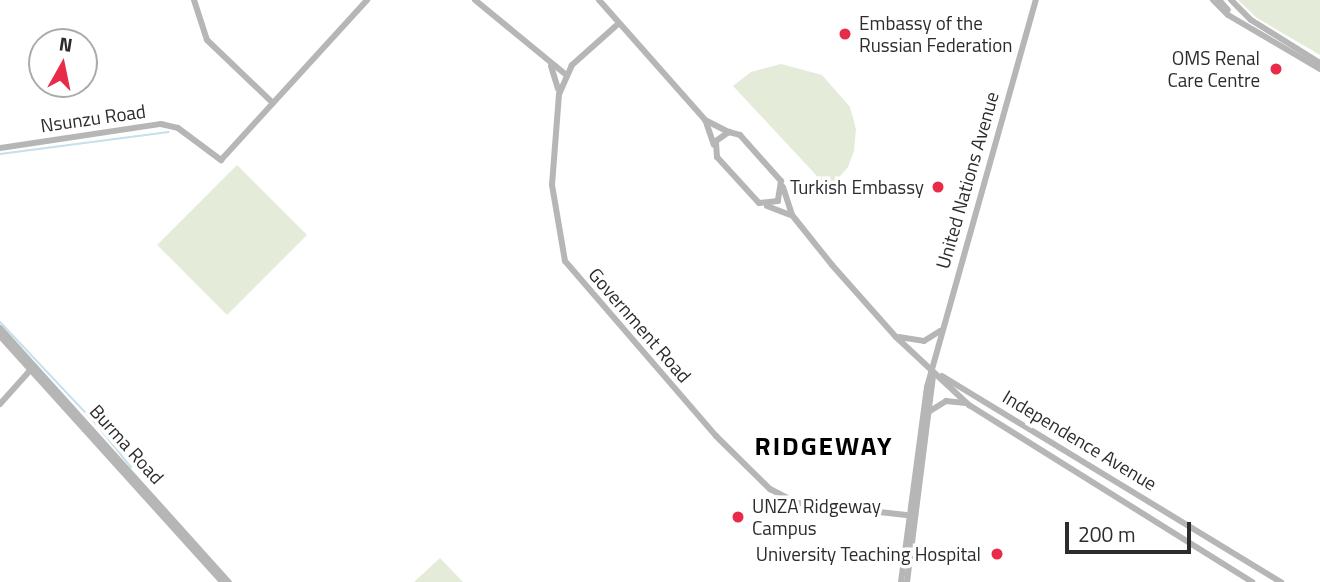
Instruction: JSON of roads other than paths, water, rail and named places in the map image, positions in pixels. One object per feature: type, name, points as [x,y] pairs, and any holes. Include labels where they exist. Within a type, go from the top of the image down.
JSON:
[{"type":"main road","points":[[194,0],[205,37],[273,103],[367,0]]},
{"type":"main road","points":[[475,0],[565,74]]},
{"type":"main road","name":"Independence Avenue","points":[[599,0],[705,120],[733,133],[783,187],[792,215],[897,337],[969,405],[1252,582]]},
{"type":"main road","name":"United Nations Avenue","points":[[932,370],[1036,0]]},
{"type":"main road","points":[[1213,0],[1239,21],[1320,69]]},
{"type":"main road","points":[[1222,0],[1239,21]]},
{"type":"main road","points":[[1222,0],[1320,63]]},
{"type":"main road","points":[[1231,0],[1246,16]]},
{"type":"main road","name":"Government Road","points":[[618,24],[565,74],[559,94],[552,185],[565,261],[585,289],[770,489],[798,503],[912,515]]},
{"type":"main road","points":[[551,65],[559,94]]},
{"type":"main road","name":"Nsunzu Road","points":[[0,148],[161,124],[178,128],[221,160],[273,103]]},
{"type":"main road","name":"Independence Avenue","points":[[705,120],[717,157],[766,205],[792,215]]},
{"type":"main road","points":[[714,146],[720,135],[733,133]]},
{"type":"main road","points":[[766,205],[778,201],[783,187]]},
{"type":"main road","name":"Burma Road","points":[[0,328],[222,582]]},
{"type":"main road","points":[[897,337],[924,341],[942,329]]},
{"type":"main road","name":"Burma Road","points":[[0,336],[33,367],[229,582]]},
{"type":"main road","points":[[0,404],[33,367]]},
{"type":"main road","points":[[907,582],[912,515],[932,370]]},
{"type":"main road","points":[[901,582],[929,411],[932,370]]},
{"type":"main road","name":"Independence Avenue","points":[[932,370],[1281,582]]},
{"type":"main road","points":[[929,411],[951,400],[969,405]]},
{"type":"main road","points":[[1093,482],[1099,469]]},
{"type":"waterway","points":[[0,154],[169,132]]},
{"type":"waterway","points":[[0,322],[97,425]]},
{"type":"waterway","points":[[101,430],[131,467]]},
{"type":"place","name":"Embassy of the Russian Federation","points":[[845,34]]},
{"type":"place","name":"OMS Renal Care Centre","points":[[1276,69]]},
{"type":"place","name":"Turkish Embassy","points":[[938,187]]},
{"type":"place","name":"UNZA Ridgeway Campus","points":[[738,517]]},
{"type":"place","name":"University Teaching Hospital","points":[[997,554]]},
{"type":"district","name":"RIDGEWAY","points":[[824,446]]}]
